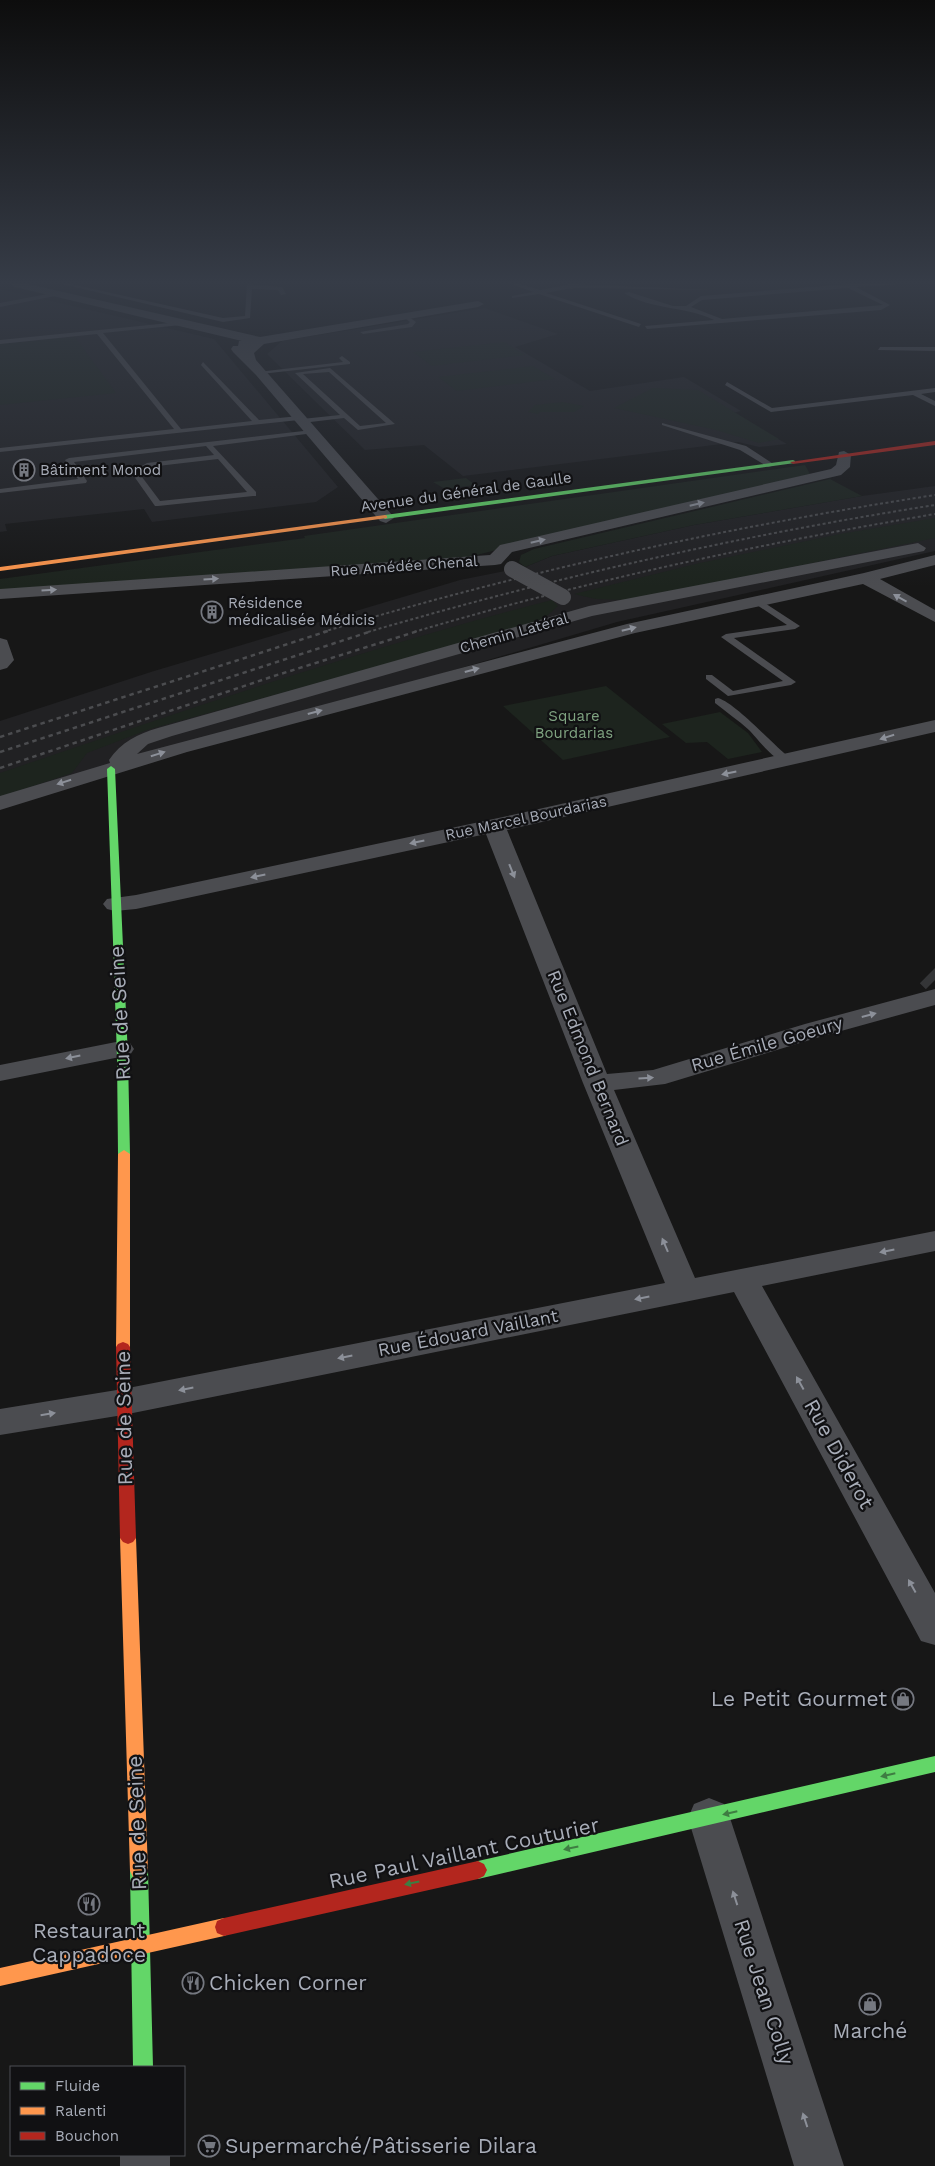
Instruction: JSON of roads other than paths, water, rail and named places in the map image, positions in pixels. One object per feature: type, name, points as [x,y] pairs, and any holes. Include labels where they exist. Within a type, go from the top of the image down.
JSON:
[{"type":"street","points":[[272,385],[386,518]]},
{"type":"street","name":"Avenue du Général de Gaulle","points":[[0,569],[935,443]]},
{"type":"street","name":"Rue Amédée Chenal","points":[[0,594],[495,560],[506,548],[836,472],[843,467],[844,455]]},
{"type":"street","name":"Chemin Latéral","points":[[111,769],[140,740],[589,611],[822,565],[935,546]]},
{"type":"street","points":[[495,560],[589,611]]},
{"type":"street","name":"Chemin Latéral","points":[[0,803],[180,748],[633,628],[865,578],[935,560]]},
{"type":"street","points":[[865,578],[935,617]]},
{"type":"street","points":[[0,644],[6,660],[0,664]]},
{"type":"street","name":"Rue Marcel Bourdarias","points":[[115,904],[136,902],[494,826],[935,726]]},
{"type":"street","name":"Rue de Seine","points":[[111,769],[121,1049],[124,1081],[122,1402],[141,1943],[143,2066]]},
{"type":"street","name":"Rue Edmond Bernard","points":[[494,826],[597,1083],[684,1290]]},
{"type":"street","name":"Rue Émile Goeury","points":[[597,1083],[655,1078],[814,1030],[935,997]]},
{"type":"street","points":[[0,1073],[121,1049]]},
{"type":"street","name":"Rue Édouard Vaillant","points":[[0,1422],[122,1402],[935,1241]]},
{"type":"street","name":"Rue Diderot","points":[[742,1278],[935,1629]]},
{"type":"street","name":"Rue Paul Vaillant Couturier","points":[[0,1977],[141,1943],[709,1818],[935,1764]]},
{"type":"street","name":"Rue Jean Colly","points":[[709,1818],[819,2166]]},
{"type":"lane","points":[[141,385],[178,430]]},
{"type":"lane","points":[[223,385],[256,421]]},
{"type":"lane","points":[[311,385],[358,428],[392,424],[347,385]]},
{"type":"lane","points":[[729,385],[771,410],[935,390]]},
{"type":"lane","points":[[900,386],[935,404]]},
{"type":"lane","points":[[840,392],[854,400]]},
{"type":"lane","points":[[0,491],[83,480],[69,460],[208,443],[346,416]]},
{"type":"lane","points":[[0,450],[256,421],[305,424]]},
{"type":"lane","points":[[664,424],[743,448],[771,465]]},
{"type":"lane","points":[[208,443],[218,457],[253,494],[158,504],[135,472],[147,465],[218,457]]},
{"type":"lane","points":[[709,676],[731,694],[791,682],[726,637],[795,626],[757,601]]},
{"type":"lane","points":[[718,701],[752,728],[767,745],[787,760]]},
{"type":"tunnel","points":[[929,974],[935,980]]},
{"type":"railway","points":[[323,632],[474,589],[550,570],[703,536],[935,495]]},
{"type":"railway","points":[[368,632],[508,593],[649,559],[792,530],[935,505]]},
{"type":"railway","points":[[414,632],[543,596],[673,565],[803,538],[935,514]]},
{"type":"railway","points":[[0,737],[328,631]]},
{"type":"railway","points":[[0,752],[372,631]]},
{"type":"railway","points":[[0,768],[274,676],[418,631]]},
{"type":"place","name":"Bâtiment Monod","points":[[24,470]]},
{"type":"place","name":"Résidence médicalisée Médicis","points":[[212,612]]},
{"type":"place","name":"Le Petit Gourmet","points":[[903,1699]]},
{"type":"place","name":"Restaurant Cappadoce","points":[[89,1904]]},
{"type":"place","name":"Chicken Corner","points":[[193,1983]]},
{"type":"place","name":"Marché","points":[[870,2004]]},
{"type":"place","name":"Supermarché/Pâtisserie Dilara","points":[[209,2146]]},
{"type":"park label","name":"Square Bourdarias","points":[[574,724]]}]
